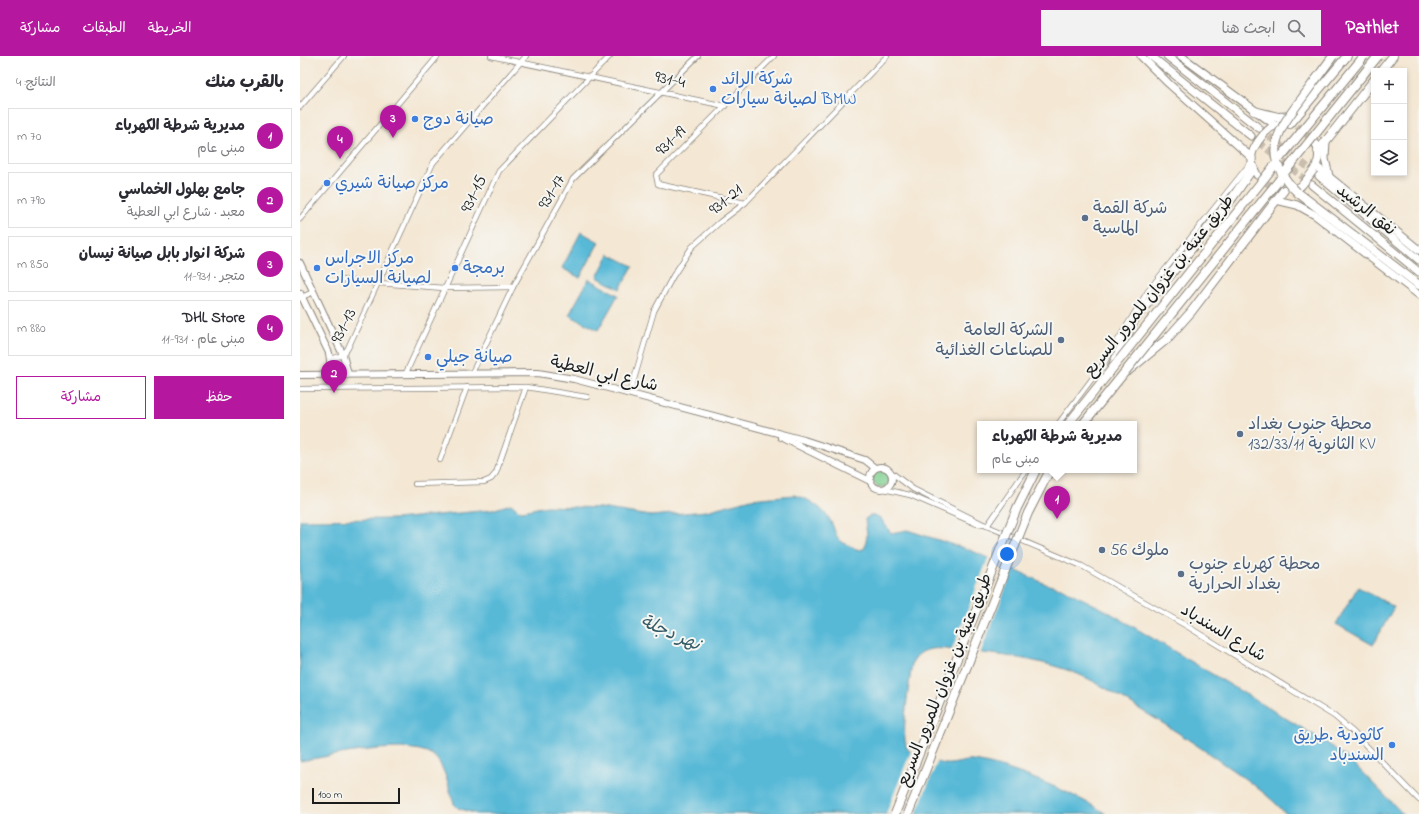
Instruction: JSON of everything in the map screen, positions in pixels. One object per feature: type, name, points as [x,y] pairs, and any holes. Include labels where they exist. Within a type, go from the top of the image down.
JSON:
[{"type":"highway","points":[[1333,56],[1280,127],[1275,149],[1279,168],[1282,175],[1296,192],[1419,285]]},
{"type":"highway","points":[[1292,125],[1347,56]]},
{"type":"highway","points":[[1280,158],[1364,56]]},
{"type":"highway","points":[[1285,172],[1378,56]]},
{"type":"highway","points":[[1383,68],[1393,56]]},
{"type":"highway","points":[[1317,148],[1339,125],[1371,84]]},
{"type":"highway","points":[[1254,111],[1278,117],[1290,117],[1301,113]]},
{"type":"highway","points":[[1110,370],[1134,320],[1245,181],[1254,165]]},
{"type":"highway","name":"طريق عتبة بن غزوان للمرور السريع","points":[[1070,421],[1274,166]]},
{"type":"highway","name":"طريق عتبة بن غزوان للمرور السريع","points":[[1086,421],[1119,377],[1164,325],[1280,179]]},
{"type":"highway","points":[[1119,377],[1167,339],[1191,312],[1284,190]]},
{"type":"highway","name":"طريق عتبة بن غزوان للمرور السريع","points":[[895,814],[1017,508],[1034,473]]},
{"type":"highway","name":"طريق عتبة بن غزوان للمرور السريع","points":[[908,814],[1028,513],[1048,473]]},
{"type":"main road","points":[[1141,56],[1254,165]]},
{"type":"main road","points":[[1167,56],[1259,128]]},
{"type":"main road","points":[[1181,56],[1254,111],[1276,125],[1269,128],[1253,147],[1254,165]]},
{"type":"main road","points":[[1152,57],[1251,136]]},
{"type":"main road","points":[[1326,140],[1325,159],[1329,176]]},
{"type":"main road","points":[[1298,188],[1317,167],[1317,148]]},
{"type":"main road","points":[[1317,167],[1419,250]]},
{"type":"main road","name":"نفق الرشيد","points":[[1319,176],[1419,260]]},
{"type":"main road","name":"نفق الرشيد","points":[[1312,185],[1419,272]]},
{"type":"main road","points":[[1274,203],[1297,205],[1315,215],[1419,295]]},
{"type":"street","points":[[300,107],[344,56]]},
{"type":"street","points":[[300,219],[438,56]]},
{"type":"street","name":"931-4","points":[[491,56],[591,76],[725,106]]},
{"type":"street","name":"931-13","points":[[331,359],[343,355],[348,348],[433,163],[526,56]]},
{"type":"street","name":"931-15","points":[[406,373],[499,171],[610,56]]},
{"type":"street","name":"931-17","points":[[472,373],[513,287],[574,179],[698,56]]},
{"type":"street","name":"931-19","points":[[745,203],[662,185],[656,180],[658,172],[774,56]]},
{"type":"street","name":"931-21","points":[[630,393],[654,311],[673,276],[692,248],[720,222],[745,203],[887,56]]},
{"type":"street","points":[[1060,421],[1104,363],[1148,291],[1254,165]]},
{"type":"street","points":[[300,264],[343,355],[348,374]]},
{"type":"street","points":[[339,280],[444,288],[513,287]]},
{"type":"street","points":[[313,292],[301,296],[331,359],[332,374]]},
{"type":"street","name":"شارع ابي العطية","points":[[300,375],[538,373],[574,379],[630,393],[778,435],[804,440],[865,460],[875,468],[885,467],[913,488],[988,526]]},
{"type":"street","points":[[440,460],[467,387]]},
{"type":"street","points":[[300,389],[467,387],[526,388],[587,397]]},
{"type":"street","points":[[415,484],[484,482],[491,479],[496,473],[526,388]]},
{"type":"street","name":"شارع ابي العطية","points":[[778,435],[870,481],[876,488],[910,495],[977,524],[988,526]]},
{"type":"street","points":[[870,481],[871,473],[875,468]]},
{"type":"street","points":[[884,489],[892,483],[892,473]]},
{"type":"street","points":[[988,526],[1024,473]]},
{"type":"street","name":"شارع السندباد","points":[[988,526],[1082,566],[1186,626],[1334,716],[1353,732],[1419,800]]},
{"type":"green space","points":[[881,469],[887,472],[890,478],[887,484],[881,487],[875,484],[872,478],[875,472]]},
{"type":"water","points":[[581,232],[599,242],[580,278],[562,268]]},
{"type":"water","points":[[609,254],[633,266],[620,289],[597,277]]},
{"type":"water","points":[[589,279],[618,295],[598,330],[569,315]]},
{"type":"water","name":"نهر دجلة","points":[[794,495],[811,502],[821,509],[829,519],[839,539],[845,544],[860,550],[865,548],[867,535],[865,519],[871,515],[877,516],[891,533],[907,530],[970,550],[1048,585],[1061,588],[1107,611],[1327,743],[1351,761],[1403,814],[1286,814],[1257,788],[1203,750],[1159,721],[1087,678],[1070,671],[1030,660],[941,649],[922,652],[912,663],[905,720],[905,741],[909,750],[924,758],[946,764],[973,761],[1023,774],[1061,789],[1106,814],[477,814],[458,808],[454,804],[442,768],[436,758],[426,752],[411,749],[392,748],[350,752],[300,761],[300,520],[395,519],[492,510],[511,504],[518,510],[522,511],[547,506],[600,508],[651,516],[706,511],[751,499]]},
{"type":"water","points":[[1358,587],[1394,607],[1373,645],[1336,624]]},
{"type":"pier","points":[[989,556],[1014,567],[980,654],[951,652]]},
{"type":"pier","points":[[911,751],[938,760],[916,814],[886,814]]},
{"type":"tunnel","points":[[1297,126],[1315,142]]},
{"type":"tunnel","points":[[1261,130],[1319,176]]},
{"type":"tunnel","points":[[1251,136],[1312,185]]},
{"type":"tunnel","points":[[1259,176],[1273,188],[1279,189]]},
{"type":"place","name":"شركة الرائد لصيانة سيارات BMW","points":[[713,89]]},
{"type":"place","name":"صيانة دوج","points":[[415,119]]},
{"type":"place","name":"شركة انوار بابل صيانة نيسان","points":[[393,138]]},
{"type":"place","name":"DHL Store","points":[[340,159]]},
{"type":"place","name":"مركز صيانة شيري","points":[[327,183]]},
{"type":"place","name":"شركة القمة الماسية","points":[[1085,218]]},
{"type":"place","name":"مركز الاجراس لصيانة السيارات","points":[[317,268]]},
{"type":"place","name":"برمجة","points":[[455,268]]},
{"type":"place","name":"الشركة العامة للصناعات الغذائية","points":[[1061,340]]},
{"type":"place","name":"صيانة جيلي","points":[[428,357]]},
{"type":"place","name":"جامع بهلول الخماسي","points":[[334,393]]},
{"type":"place","name":"محطة جنوب بغداد الثانوية 132/33/11 KV","points":[[1240,434]]},
{"type":"place","name":"مديرية شرطة الكهرباء","points":[[1057,519]]},
{"type":"place","name":"ملوك 56","points":[[1102,550]]},
{"type":"place","name":"محطة كهرباء جنوب بغداد الحرارية","points":[[1181,574]]},
{"type":"place","name":"كاثودية .طريق السندباد","points":[[1392,745]]}]
